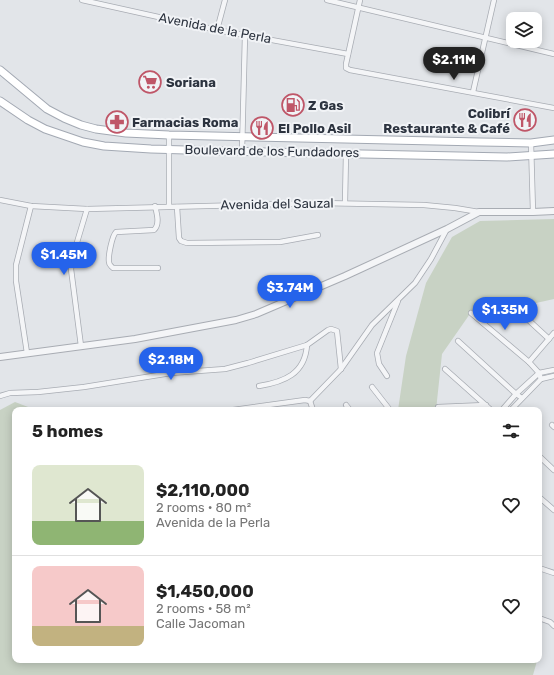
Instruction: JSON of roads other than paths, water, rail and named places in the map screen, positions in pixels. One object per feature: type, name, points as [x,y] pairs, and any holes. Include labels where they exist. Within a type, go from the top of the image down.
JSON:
[{"type":"main road","name":"Boulevard de los Fundadores","points":[[0,70],[47,108],[64,118],[81,125],[111,132],[242,137],[531,143],[554,140]]},
{"type":"main road","name":"Boulevard de los Fundadores","points":[[0,101],[45,129],[83,142],[104,146],[242,151],[346,152],[507,157],[554,154]]},
{"type":"street","name":"Avenida de la Perla","points":[[82,0],[217,30],[348,54]]},
{"type":"street","points":[[217,30],[225,0]]},
{"type":"street","points":[[327,0],[554,54]]},
{"type":"street","points":[[360,0],[346,68],[350,70],[554,108]]},
{"type":"street","points":[[473,92],[494,0]]},
{"type":"street","points":[[242,151],[245,35]]},
{"type":"street","points":[[169,135],[169,206]]},
{"type":"street","points":[[531,143],[533,212]]},
{"type":"street","points":[[345,203],[346,152]]},
{"type":"street","name":"Avenida del Sauzal","points":[[0,200],[31,206],[87,209],[155,206],[345,203],[424,205],[479,212],[554,211]]},
{"type":"street","points":[[27,353],[16,281],[16,265],[31,206]]},
{"type":"street","points":[[155,206],[158,225],[156,228],[154,230],[116,232],[113,235],[108,261],[113,268],[158,268]]},
{"type":"street","points":[[177,206],[179,238],[181,241],[187,243],[280,242],[318,235]]},
{"type":"street","points":[[81,346],[72,269],[75,249],[87,209]]},
{"type":"street","points":[[0,357],[135,339],[236,320],[256,314],[345,276],[479,212]]},
{"type":"street","points":[[310,401],[341,369],[367,330],[399,300],[424,272],[446,229]]},
{"type":"street","points":[[387,376],[379,364],[377,353],[399,300]]},
{"type":"street","points":[[511,304],[549,339]]},
{"type":"street","points":[[471,313],[529,362],[539,373],[542,379]]},
{"type":"street","points":[[0,396],[10,393],[38,392],[84,387],[171,373],[225,369],[306,345],[328,330],[334,329],[337,332],[341,369]]},
{"type":"street","points":[[529,362],[554,333]]},
{"type":"street","points":[[458,341],[522,398]]},
{"type":"street","points":[[259,386],[277,383],[288,377],[304,360],[306,345]]},
{"type":"street","points":[[445,368],[486,405]]},
{"type":"street","points":[[505,407],[516,394],[539,373],[554,370]]},
{"type":"street","points":[[514,407],[542,379],[554,376]]},
{"type":"street","points":[[372,386],[388,407]]},
{"type":"street","points":[[255,407],[305,400],[310,401]]},
{"type":"street","points":[[310,401],[312,407]]},
{"type":"street","points":[[438,407],[486,405]]},
{"type":"street","points":[[542,459],[554,470]]},
{"type":"street","points":[[542,500],[554,510]]},
{"type":"street","points":[[542,569],[554,573]]},
{"type":"street","points":[[542,619],[550,622],[554,626]]},
{"type":"place","name":"Soriana","points":[[150,82]]},
{"type":"place","name":"Z Gas","points":[[293,105]]},
{"type":"place","name":"Colibrí Restaurante & Café","points":[[525,120]]},
{"type":"place","name":"Farmacias Roma","points":[[117,122]]},
{"type":"place","name":"El Pollo Asil","points":[[262,128]]}]
